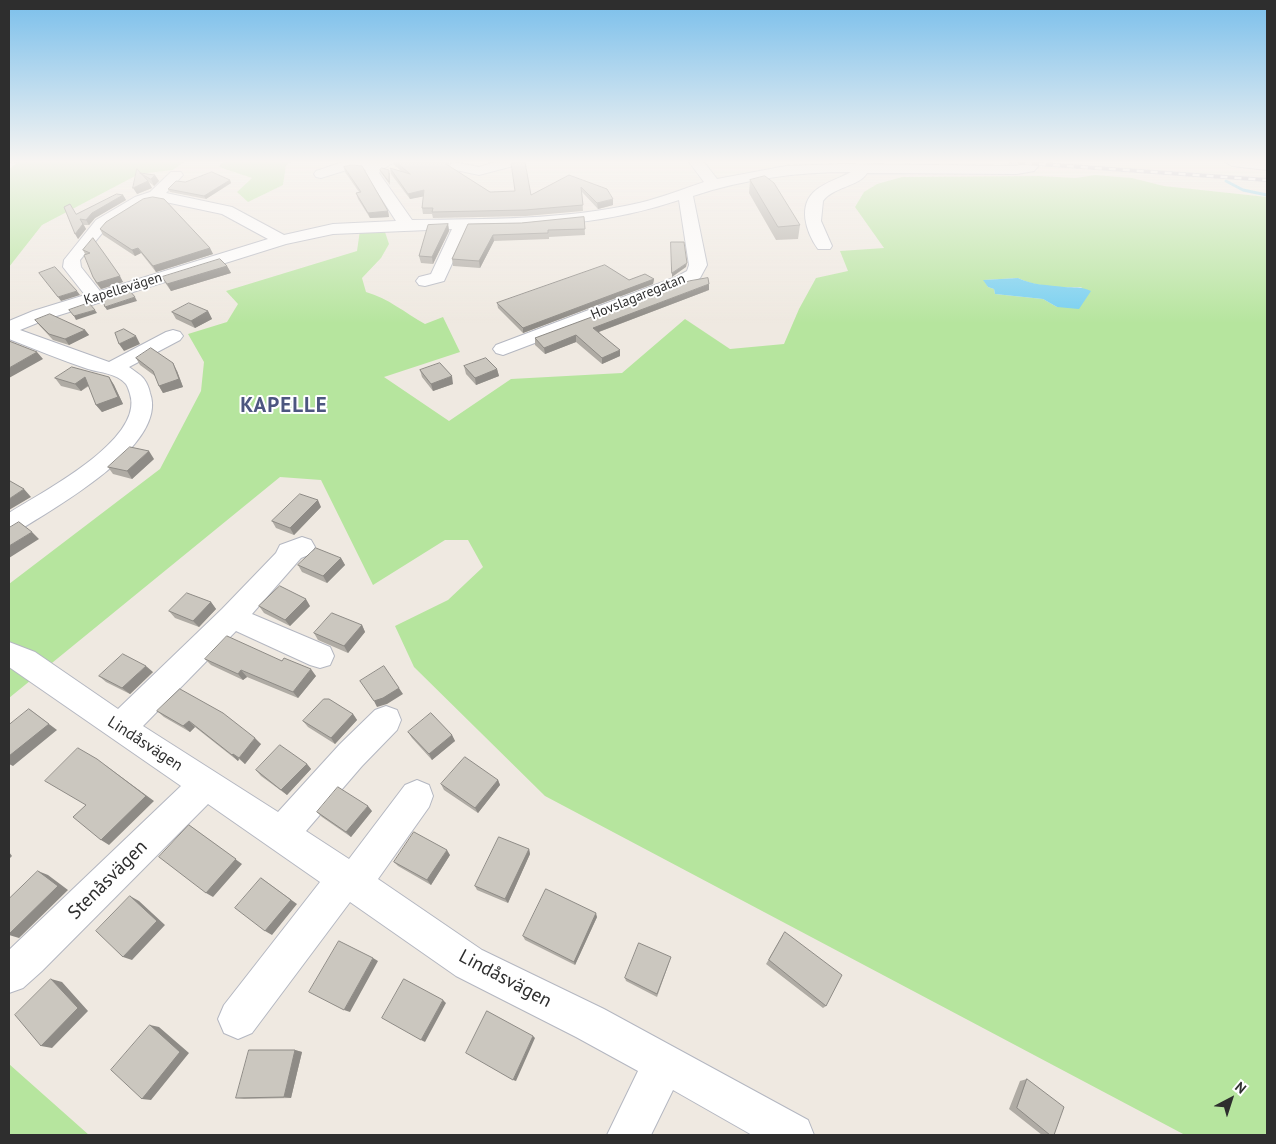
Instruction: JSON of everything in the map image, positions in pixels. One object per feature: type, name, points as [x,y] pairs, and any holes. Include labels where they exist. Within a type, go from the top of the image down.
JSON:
[{"type":"street","points":[[96,298],[72,267],[72,260],[102,222],[113,215]]},
{"type":"street","points":[[237,215],[282,240]]},
{"type":"street","points":[[402,215],[406,225]]},
{"type":"street","name":"Kapellevägen","points":[[9,328],[40,315],[282,240],[333,229],[527,222],[598,215]]},
{"type":"street","name":"Hovslagaregatan","points":[[503,350],[682,281],[694,274],[698,265],[689,215]]},
{"type":"street","points":[[815,215],[816,235],[824,246]]},
{"type":"street","points":[[425,282],[438,277],[462,225]]},
{"type":"street","points":[[9,333],[96,365],[121,371],[136,382],[142,399],[142,414],[128,439],[101,465],[9,525]]},
{"type":"street","points":[[111,369],[173,336]]},
{"type":"street","points":[[120,728],[232,617],[289,556],[289,552],[302,547]]},
{"type":"street","points":[[232,617],[320,656]]},
{"type":"street","name":"Lindåsvägen","points":[[9,654],[25,661],[120,728],[281,834],[469,963],[664,1062],[793,1135]]},
{"type":"street","points":[[281,834],[351,755],[386,720]]},
{"type":"street","name":"Stenåsvägen","points":[[9,974],[29,958],[206,784]]},
{"type":"street","points":[[238,1019],[417,796]]},
{"type":"street","points":[[628,1135],[664,1062]]},
{"type":"green space","points":[[9,215],[60,215],[42,225],[9,267]]},
{"type":"green space","points":[[861,215],[1267,215],[1267,1135],[1185,1135],[545,796],[414,667],[395,626],[448,600],[483,567],[468,540],[445,540],[373,585],[321,480],[280,477],[9,698],[9,584],[160,469],[201,391],[204,362],[188,334],[227,322],[238,304],[226,291],[357,251],[360,230],[384,229],[389,244],[381,258],[362,278],[366,292],[389,302],[425,324],[443,317],[460,352],[384,377],[449,421],[511,379],[622,373],[685,319],[730,349],[784,344],[799,309],[816,278],[848,271],[840,251],[884,248]],"holes":[[[1018,278],[1049,286],[1082,287],[1057,307],[1043,299],[995,294],[994,289],[988,287],[984,280]]]},
{"type":"green space","points":[[9,1064],[89,1135],[9,1135]]},
{"type":"water","points":[[1018,278],[1034,283],[1081,288],[1091,291],[1079,309],[1057,307],[1043,299],[995,294],[994,289],[988,287],[983,280]]},
{"type":"building","points":[[67,215],[90,215],[86,220],[80,219],[83,224],[75,234]]},
{"type":"building","points":[[117,215],[179,215],[210,248],[153,266],[138,248],[132,250],[100,229],[106,222]]},
{"type":"building","points":[[771,215],[794,215],[800,225],[778,227]]},
{"type":"building","points":[[584,217],[585,229],[548,230],[548,233],[493,235],[479,261],[452,259],[468,224],[521,223]]},
{"type":"building","points":[[448,224],[432,257],[419,256],[428,225]]},
{"type":"building","points":[[93,238],[120,276],[97,283],[84,255],[90,253],[83,250]]},
{"type":"building","points":[[671,242],[684,242],[687,263],[672,273]]},
{"type":"building","points":[[220,259],[227,266],[167,284],[162,277]]},
{"type":"building","points":[[605,265],[629,280],[645,274],[654,279],[523,328],[497,303]]},
{"type":"building","points":[[55,267],[77,291],[58,297],[39,273]]},
{"type":"building","points":[[708,278],[709,284],[593,328],[620,350],[602,358],[576,335],[544,348],[535,338],[689,281]]},
{"type":"building","points":[[130,291],[135,297],[105,307],[102,299]]},
{"type":"building","points":[[89,303],[95,310],[74,316],[69,310]]},
{"type":"building","points":[[189,303],[208,311],[191,321],[172,312]]},
{"type":"building","points":[[50,314],[85,330],[65,339],[49,334],[35,320]]},
{"type":"building","points":[[124,329],[136,336],[119,344],[115,333]]},
{"type":"building","points":[[9,341],[37,352],[9,368]]},
{"type":"building","points":[[151,348],[173,363],[179,379],[159,386],[153,371],[136,358]]},
{"type":"building","points":[[486,358],[497,369],[475,378],[464,366]]},
{"type":"building","points":[[440,363],[452,376],[431,384],[420,370]]},
{"type":"building","points":[[72,367],[109,377],[118,397],[96,405],[85,377],[75,384],[55,378]]},
{"type":"building","points":[[130,447],[149,451],[127,471],[108,467]]},
{"type":"building","points":[[9,482],[24,489],[9,499]]},
{"type":"building","points":[[300,494],[318,500],[290,528],[272,521]]},
{"type":"building","points":[[19,522],[32,532],[9,546],[9,528]]},
{"type":"building","points":[[316,548],[341,558],[323,576],[298,565]]},
{"type":"building","points":[[280,586],[306,599],[285,620],[259,606]]},
{"type":"building","points":[[187,593],[211,602],[193,621],[169,611]]},
{"type":"building","points":[[332,613],[362,625],[344,646],[314,633]]},
{"type":"building","points":[[227,636],[282,661],[284,658],[311,669],[293,692],[241,670],[238,674],[205,659]]},
{"type":"building","points":[[123,654],[146,666],[122,688],[99,676]]},
{"type":"building","points":[[384,666],[399,688],[374,701],[360,681]]},
{"type":"building","points":[[180,689],[223,713],[255,738],[239,758],[232,755],[189,721],[183,726],[157,711]]},
{"type":"building","points":[[324,699],[329,699],[353,714],[331,738],[303,721]]},
{"type":"building","points":[[29,709],[49,724],[9,756],[9,725]]},
{"type":"building","points":[[431,713],[452,735],[429,754],[408,732]]},
{"type":"building","points":[[280,745],[307,764],[281,790],[256,770]]},
{"type":"building","points":[[78,748],[97,759],[146,796],[101,840],[73,817],[86,805],[45,781]]},
{"type":"building","points":[[465,757],[498,780],[475,808],[441,784]]},
{"type":"building","points":[[338,787],[368,806],[346,832],[317,812]]},
{"type":"building","points":[[189,825],[236,859],[206,893],[159,857]]},
{"type":"building","points":[[414,832],[447,850],[427,880],[394,862]]},
{"type":"building","points":[[499,837],[529,849],[505,899],[475,886]]},
{"type":"building","points":[[38,871],[58,886],[9,934],[9,899]]},
{"type":"building","points":[[261,878],[291,900],[265,931],[235,908]]},
{"type":"building","points":[[546,889],[596,913],[574,962],[523,936]]},
{"type":"building","points":[[130,896],[157,921],[123,957],[96,931]]},
{"type":"building","points":[[785,932],[842,975],[826,1006],[769,960]]},
{"type":"building","points":[[339,941],[373,958],[344,1010],[309,992]]},
{"type":"building","points":[[639,943],[671,957],[657,994],[625,978]]},
{"type":"building","points":[[51,979],[78,1008],[41,1046],[15,1015]]},
{"type":"building","points":[[404,979],[443,1000],[421,1040],[382,1018]]},
{"type":"building","points":[[487,1011],[533,1036],[513,1080],[466,1053]]},
{"type":"building","points":[[150,1025],[180,1052],[142,1099],[111,1070]]},
{"type":"building","points":[[249,1050],[295,1050],[284,1097],[236,1098]]},
{"type":"building","points":[[1027,1079],[1064,1107],[1054,1135],[1050,1135],[1017,1108]]},
{"type":"district","name":"KAPELLE","points":[[284,406]]}]
